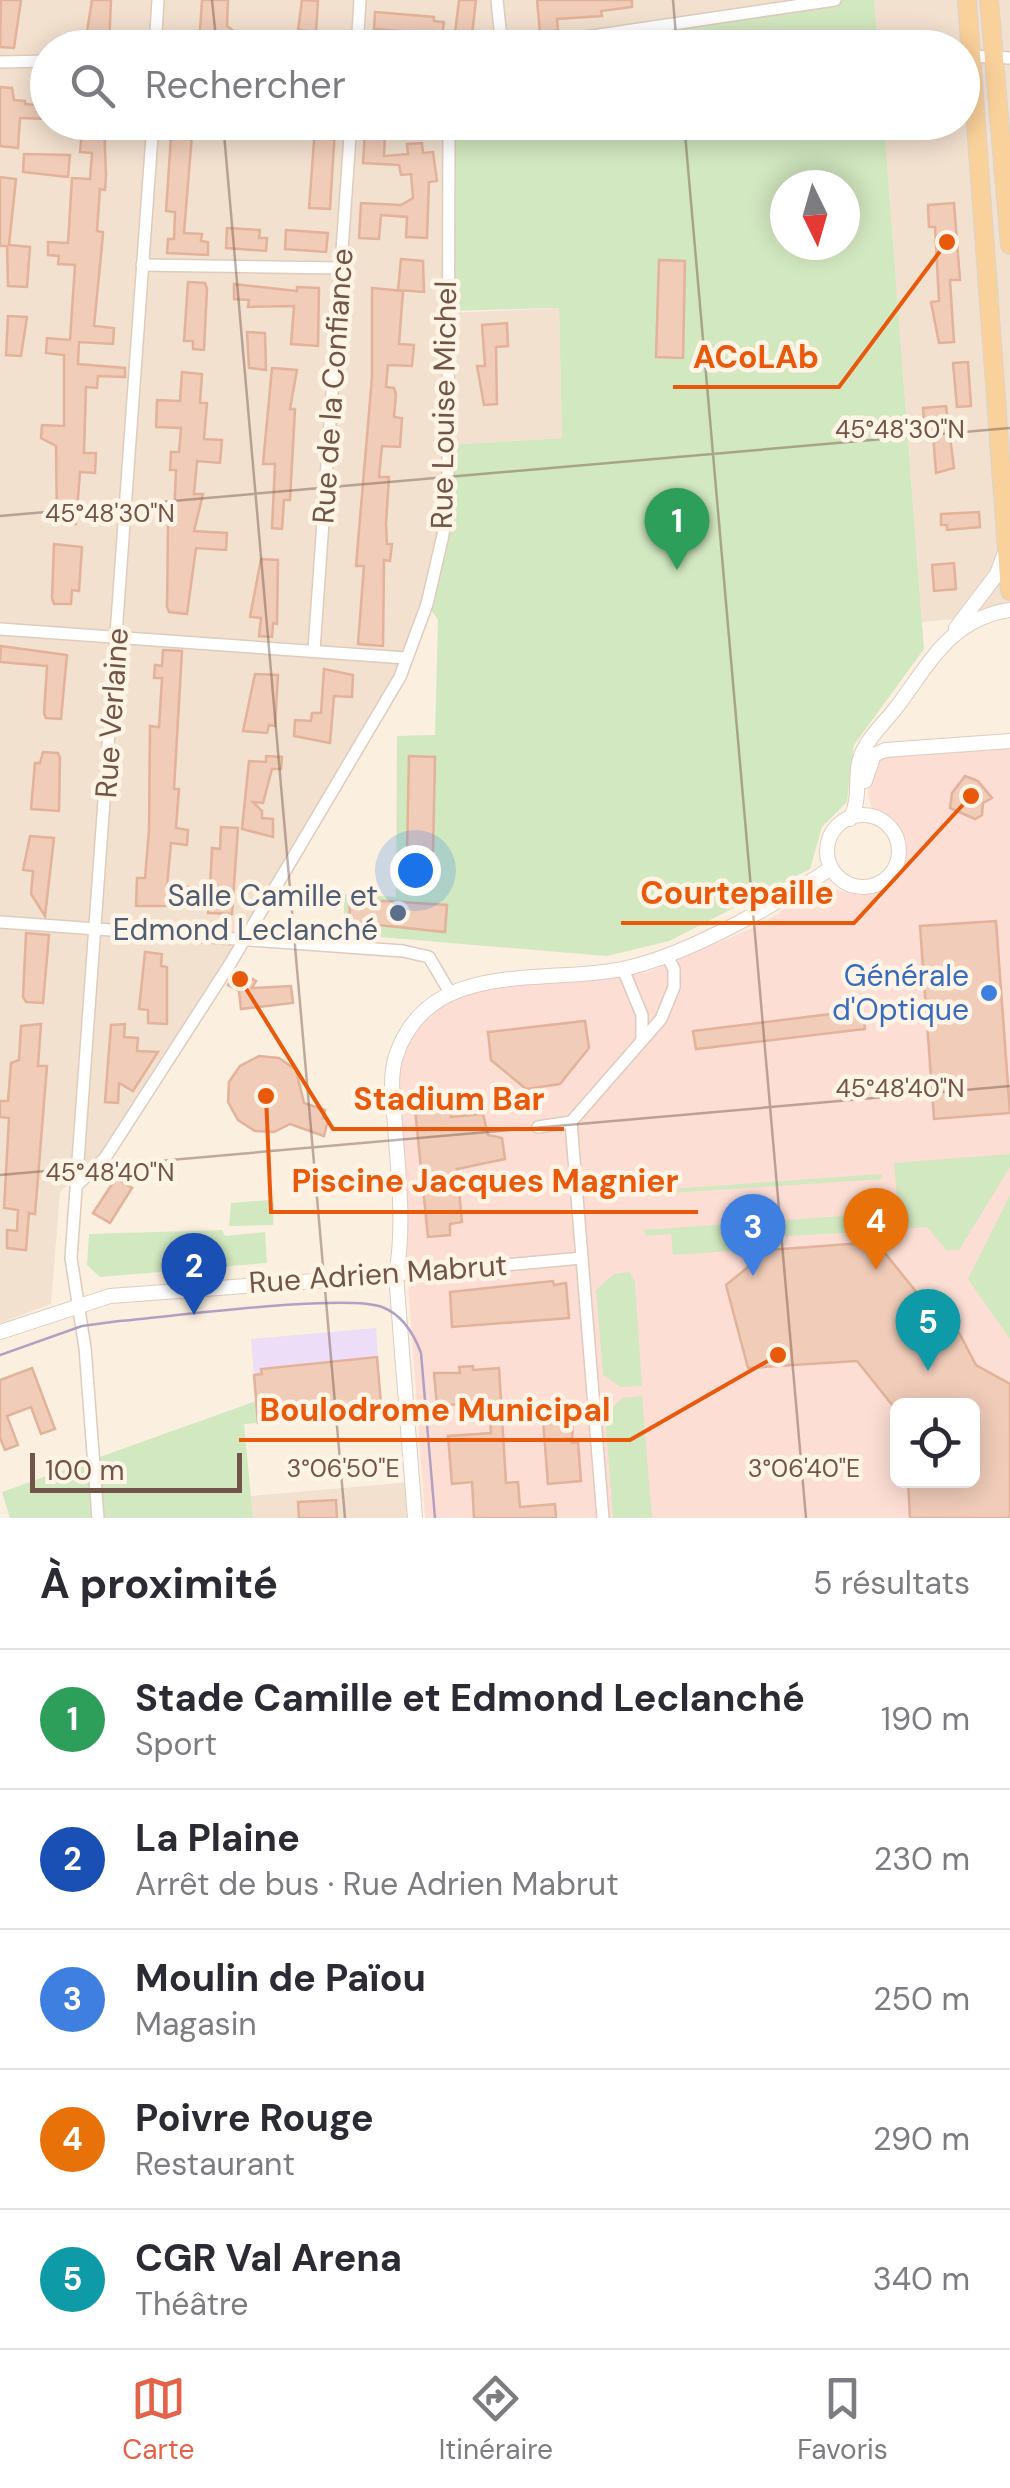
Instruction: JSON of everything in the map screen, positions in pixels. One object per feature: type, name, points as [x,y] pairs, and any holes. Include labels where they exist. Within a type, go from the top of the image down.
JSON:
[{"type":"main road","points":[[967,0],[969,30]]},
{"type":"main road","points":[[989,0],[1002,57],[1010,245]]},
{"type":"main road","points":[[977,140],[1010,592]]},
{"type":"street","points":[[156,30],[158,0]]},
{"type":"street","points":[[358,30],[360,0]]},
{"type":"street","points":[[497,0],[500,30]]},
{"type":"street","points":[[726,0],[731,15]]},
{"type":"street","points":[[631,30],[835,0]]},
{"type":"street","points":[[0,62],[30,61]]},
{"type":"street","name":"Rue Verlaine","points":[[98,1518],[71,1258],[152,140]]},
{"type":"street","name":"Rue de la Confiance","points":[[314,650],[350,140]]},
{"type":"street","name":"Rue Louise Michel","points":[[77,1185],[105,1158],[246,937],[400,677],[427,604],[443,535],[448,488],[448,140]]},
{"type":"street","points":[[142,265],[341,268]]},
{"type":"street","points":[[850,818],[870,816],[881,820],[896,837],[899,850],[894,870],[886,879],[865,888],[840,879],[831,868],[828,841],[835,829],[850,818],[858,801],[861,753],[997,574],[1006,544]]},
{"type":"street","points":[[954,630],[987,614],[1010,610]]},
{"type":"street","points":[[0,628],[406,658]]},
{"type":"street","points":[[894,710],[886,734],[896,749]]},
{"type":"street","points":[[870,816],[865,800],[868,766],[874,755],[896,749],[1010,740]]},
{"type":"street","points":[[415,1518],[396,1275],[402,1240],[392,1090],[396,1057],[409,1027],[449,992],[487,982],[623,969],[667,956],[831,868]]},
{"type":"street","points":[[0,922],[403,950],[428,957],[449,992]]},
{"type":"street","points":[[538,1127],[570,1122],[661,1019],[674,987],[674,969],[667,956]]},
{"type":"street","points":[[623,969],[642,1015],[642,1038]]},
{"type":"street","points":[[570,1122],[603,1518]]},
{"type":"street","name":"Rue Adrien Mabrut","points":[[0,1332],[78,1304],[135,1294],[582,1258]]},
{"type":"shaded area","points":[[0,0],[835,0],[632,30],[30,30],[30,140],[449,140],[447,313],[559,308],[562,438],[448,445],[445,535],[407,657],[214,988],[112,1144],[60,1192],[51,1304],[0,1323]]},
{"type":"shaded area","points":[[874,0],[1010,0],[1010,614],[922,622],[885,140],[980,140],[980,30],[877,30]]},
{"type":"shaded area","points":[[1010,746],[1010,1518],[425,1518],[393,1073],[428,1007],[449,991],[534,977],[646,973],[762,924],[819,886],[860,895],[879,891],[903,868],[905,851],[900,832],[872,808],[868,796],[870,775],[881,758]]},
{"type":"shaded area","points":[[376,1328],[382,1414],[258,1423],[251,1339]]},
{"type":"shaded area","points":[[412,1482],[415,1518],[253,1518],[251,1496]]},
{"type":"green space","points":[[835,0],[874,0],[877,30],[632,30]]},
{"type":"green space","points":[[449,140],[885,140],[924,649],[854,745],[847,802],[822,827],[810,869],[669,941],[607,956],[344,934],[344,894],[396,897],[397,736],[435,735],[438,620],[427,604],[443,535],[448,445],[562,438],[559,308],[446,311]]},
{"type":"green space","points":[[1010,1154],[1010,1167],[959,1250],[946,1250],[927,1227],[883,1230],[875,1212],[898,1210],[894,1163]]},
{"type":"green space","points":[[882,1174],[882,1179],[642,1195],[642,1191]]},
{"type":"green space","points":[[1010,1195],[1010,1339],[968,1279]]},
{"type":"green space","points":[[231,1203],[274,1203],[273,1225],[229,1226]]},
{"type":"green space","points":[[870,1214],[876,1231],[772,1237],[773,1248],[673,1255],[671,1234],[646,1236],[644,1230]]},
{"type":"green space","points":[[222,1230],[225,1236],[265,1232],[267,1263],[100,1277],[87,1265],[89,1234]]},
{"type":"green space","points":[[630,1272],[635,1282],[642,1386],[621,1387],[603,1375],[596,1290],[614,1274]]},
{"type":"green space","points":[[642,1396],[652,1518],[613,1518],[605,1414],[623,1398]]},
{"type":"green space","points":[[256,1401],[258,1423],[244,1424],[253,1518],[10,1518],[2,1492]]},
{"type":"building","points":[[1,0],[21,0],[14,48],[0,47]]},
{"type":"building","points":[[92,0],[111,0],[110,30],[87,30]]},
{"type":"building","points":[[202,0],[228,0],[227,26],[232,30],[200,30]]},
{"type":"building","points":[[302,0],[318,1],[316,30],[298,30]]},
{"type":"building","points":[[459,0],[476,0],[473,30],[455,30]]},
{"type":"building","points":[[537,0],[632,0],[632,7],[601,11],[602,16],[557,19],[558,30],[540,30]]},
{"type":"building","points":[[375,12],[434,17],[434,21],[444,22],[443,30],[374,29]]},
{"type":"building","points":[[0,87],[12,88],[14,100],[30,104],[30,118],[20,118],[18,148],[0,146]]},
{"type":"building","points":[[81,140],[105,140],[105,190],[100,189],[97,231],[103,232],[94,326],[114,328],[113,344],[79,342],[78,364],[125,368],[125,377],[98,376],[97,388],[86,387],[84,453],[96,453],[95,473],[80,472],[76,524],[57,523],[56,446],[41,438],[42,425],[64,426],[64,355],[46,353],[47,338],[70,340],[75,265],[58,264],[59,256],[48,255],[48,242],[68,243],[72,178],[90,179],[92,153],[80,152]]},
{"type":"building","points":[[171,140],[192,140],[184,233],[202,234],[201,241],[208,242],[208,255],[167,253],[168,239],[174,239],[175,212],[166,211]]},
{"type":"building","points":[[314,140],[334,140],[330,209],[309,208]]},
{"type":"building","points":[[364,140],[385,140],[384,156],[408,154],[407,144],[422,143],[423,153],[433,152],[437,181],[429,182],[427,238],[406,237],[407,217],[381,215],[379,239],[359,238],[361,203],[401,205],[413,198],[411,174],[401,175],[399,165],[363,163]]},
{"type":"building","points":[[24,154],[70,155],[68,177],[23,172]]},
{"type":"building","points":[[0,177],[16,179],[9,245],[30,247],[27,287],[8,286],[7,246],[0,246]]},
{"type":"building","points":[[954,203],[960,280],[950,280],[954,342],[939,343],[931,302],[939,301],[935,227],[929,227],[928,205]]},
{"type":"building","points":[[227,228],[260,230],[259,238],[267,238],[266,251],[226,248]]},
{"type":"building","points":[[286,230],[328,233],[326,252],[285,249]]},
{"type":"building","points":[[401,259],[423,261],[424,292],[398,290]]},
{"type":"building","points":[[659,260],[685,261],[683,358],[656,357]]},
{"type":"building","points":[[188,282],[205,283],[207,289],[204,350],[193,349],[193,341],[184,341]]},
{"type":"building","points":[[234,284],[297,291],[297,287],[319,288],[318,346],[291,344],[294,306],[248,307],[249,300],[234,299]]},
{"type":"building","points":[[372,288],[403,291],[399,344],[414,345],[412,366],[388,365],[386,387],[394,388],[396,394],[394,417],[402,418],[400,447],[382,446],[379,477],[389,477],[386,524],[387,544],[392,544],[390,561],[384,560],[383,646],[358,644],[364,566],[356,566],[372,377]]},
{"type":"building","points":[[8,316],[27,317],[21,356],[6,355]]},
{"type":"building","points":[[507,323],[508,346],[496,347],[497,404],[484,405],[477,366],[485,366],[482,325]]},
{"type":"building","points":[[247,332],[265,333],[266,370],[249,368]]},
{"type":"building","points":[[968,362],[971,406],[957,407],[953,363]]},
{"type":"building","points":[[272,368],[297,370],[290,409],[295,409],[290,500],[284,500],[282,529],[272,528],[275,464],[263,464]]},
{"type":"building","points":[[182,372],[202,374],[200,403],[207,403],[204,439],[222,440],[220,463],[197,461],[194,494],[203,494],[194,531],[227,533],[226,550],[196,548],[187,614],[169,612],[167,607],[168,523],[174,516],[176,470],[170,470],[171,452],[179,452],[181,428],[156,427],[157,400],[180,401]]},
{"type":"building","points":[[946,406],[954,468],[936,473],[932,420],[924,421],[923,408]]},
{"type":"building","points":[[979,512],[980,527],[947,530],[947,525],[941,525],[941,514]]},
{"type":"building","points":[[54,544],[82,547],[79,591],[72,590],[71,604],[54,604],[52,598]]},
{"type":"building","points":[[261,559],[278,560],[277,624],[273,623],[272,637],[259,636],[261,618],[250,617]]},
{"type":"building","points":[[954,563],[956,589],[934,591],[932,565]]},
{"type":"building","points":[[1,646],[67,655],[61,719],[46,718],[44,713],[47,666],[0,662]]},
{"type":"building","points":[[163,650],[182,651],[174,789],[179,789],[176,828],[188,830],[187,845],[171,843],[167,886],[210,888],[212,848],[220,849],[221,827],[238,828],[232,914],[208,913],[209,906],[136,906],[137,878],[145,878],[149,830],[150,726],[159,727],[162,678],[154,678],[155,665],[162,666]]},
{"type":"building","points":[[324,669],[353,675],[352,697],[334,696],[330,743],[294,736],[295,720],[311,721],[312,713],[321,713]]},
{"type":"building","points":[[255,674],[278,675],[275,726],[269,725],[267,733],[243,731]]},
{"type":"building","points":[[43,752],[58,753],[60,758],[59,811],[31,809],[35,763],[40,763]]},
{"type":"building","points":[[266,756],[282,757],[281,769],[272,769],[263,803],[253,802],[262,811],[262,818],[273,819],[273,837],[242,829],[249,761],[266,762]]},
{"type":"building","points":[[409,756],[435,757],[433,851],[407,851]]},
{"type":"building","points":[[965,776],[978,781],[992,798],[983,803],[982,815],[975,819],[950,808],[952,793]]},
{"type":"building","points":[[30,836],[54,838],[45,916],[31,894],[33,871],[23,870]]},
{"type":"building","name":"Salle Camille et Edmond Leclanché","points":[[350,902],[447,905],[445,932],[349,922]]},
{"type":"building","points":[[996,921],[1010,1113],[934,1119],[920,926]]},
{"type":"building","points":[[26,933],[49,935],[43,1003],[26,1002],[23,997]]},
{"type":"building","points":[[145,952],[162,954],[161,966],[167,967],[167,1024],[148,1023],[148,1010],[139,1009]]},
{"type":"building","points":[[237,970],[256,981],[252,988],[291,986],[293,1003],[241,1009],[239,991],[228,985]]},
{"type":"building","points":[[863,1010],[865,1029],[696,1049],[693,1031]]},
{"type":"building","points":[[585,1021],[589,1048],[560,1084],[526,1089],[491,1060],[488,1032]]},
{"type":"building","points":[[41,1024],[38,1066],[47,1066],[35,1214],[29,1213],[26,1250],[7,1248],[7,1230],[17,1231],[18,1210],[4,1208],[9,1118],[0,1117],[0,1101],[8,1101],[11,1063],[19,1060],[21,1026]]},
{"type":"building","points":[[125,1024],[124,1037],[138,1038],[137,1051],[158,1052],[133,1091],[119,1083],[118,1103],[105,1102],[111,1025]]},
{"type":"building","points":[[259,1056],[279,1058],[296,1070],[304,1103],[325,1110],[323,1118],[328,1120],[324,1136],[290,1124],[274,1132],[255,1131],[238,1120],[228,1102],[229,1082],[240,1066]]},
{"type":"building","points":[[450,1106],[451,1117],[483,1114],[488,1135],[502,1138],[505,1159],[457,1169],[462,1222],[450,1224],[450,1235],[428,1237],[415,1109]]},
{"type":"building","points":[[116,1178],[132,1188],[110,1223],[93,1213]]},
{"type":"building","points":[[876,1242],[947,1330],[957,1329],[976,1365],[1010,1384],[1010,1518],[910,1518],[908,1488],[980,1488],[980,1398],[890,1398],[890,1402],[857,1361],[748,1368],[726,1285],[769,1250]]},
{"type":"building","points":[[553,1281],[554,1285],[566,1283],[569,1318],[452,1327],[450,1292]]},
{"type":"building","points":[[377,1357],[381,1404],[364,1406],[365,1414],[258,1423],[254,1375],[262,1374],[261,1369]]},
{"type":"building","points":[[473,1366],[473,1370],[499,1368],[506,1483],[518,1482],[520,1507],[555,1504],[556,1518],[474,1518],[472,1482],[452,1484],[448,1436],[491,1433],[489,1402],[437,1406],[434,1373],[460,1373],[459,1367]]},
{"type":"building","points":[[32,1368],[55,1429],[41,1434],[31,1407],[7,1416],[18,1445],[5,1450],[0,1438],[0,1380]]},
{"type":"building","points":[[573,1417],[572,1443],[578,1442],[581,1481],[548,1484],[543,1420]]},
{"type":"building","points":[[336,1500],[337,1518],[299,1518],[298,1502]]},
{"type":"tram line","points":[[0,1355],[82,1326],[119,1321],[296,1304],[362,1303],[382,1307],[407,1326],[421,1353],[435,1518]]},
{"type":"place","name":"ACoLAb","points":[[947,242]]},
{"type":"place","name":"Stade Camille et Edmond Leclanché","points":[[677,570]]},
{"type":"place","name":"Courtepaille","points":[[971,796]]},
{"type":"place","name":"Salle Camille et Edmond Leclanché","points":[[398,913]]},
{"type":"place","name":"Stadium Bar","points":[[240,979]]},
{"type":"place","name":"Générale d'Optique","points":[[989,993]]},
{"type":"place","name":"Piscine Jacques Magnier","points":[[266,1096]]},
{"type":"place","name":"Poivre Rouge","points":[[876,1270]]},
{"type":"place","name":"Moulin de Païou","points":[[753,1276]]},
{"type":"place","name":"La Plaine","points":[[194,1315]]},
{"type":"place","name":"Boulodrome Municipal","points":[[778,1355]]},
{"type":"place","name":"CGR Val Arena","points":[[928,1371]]}]
